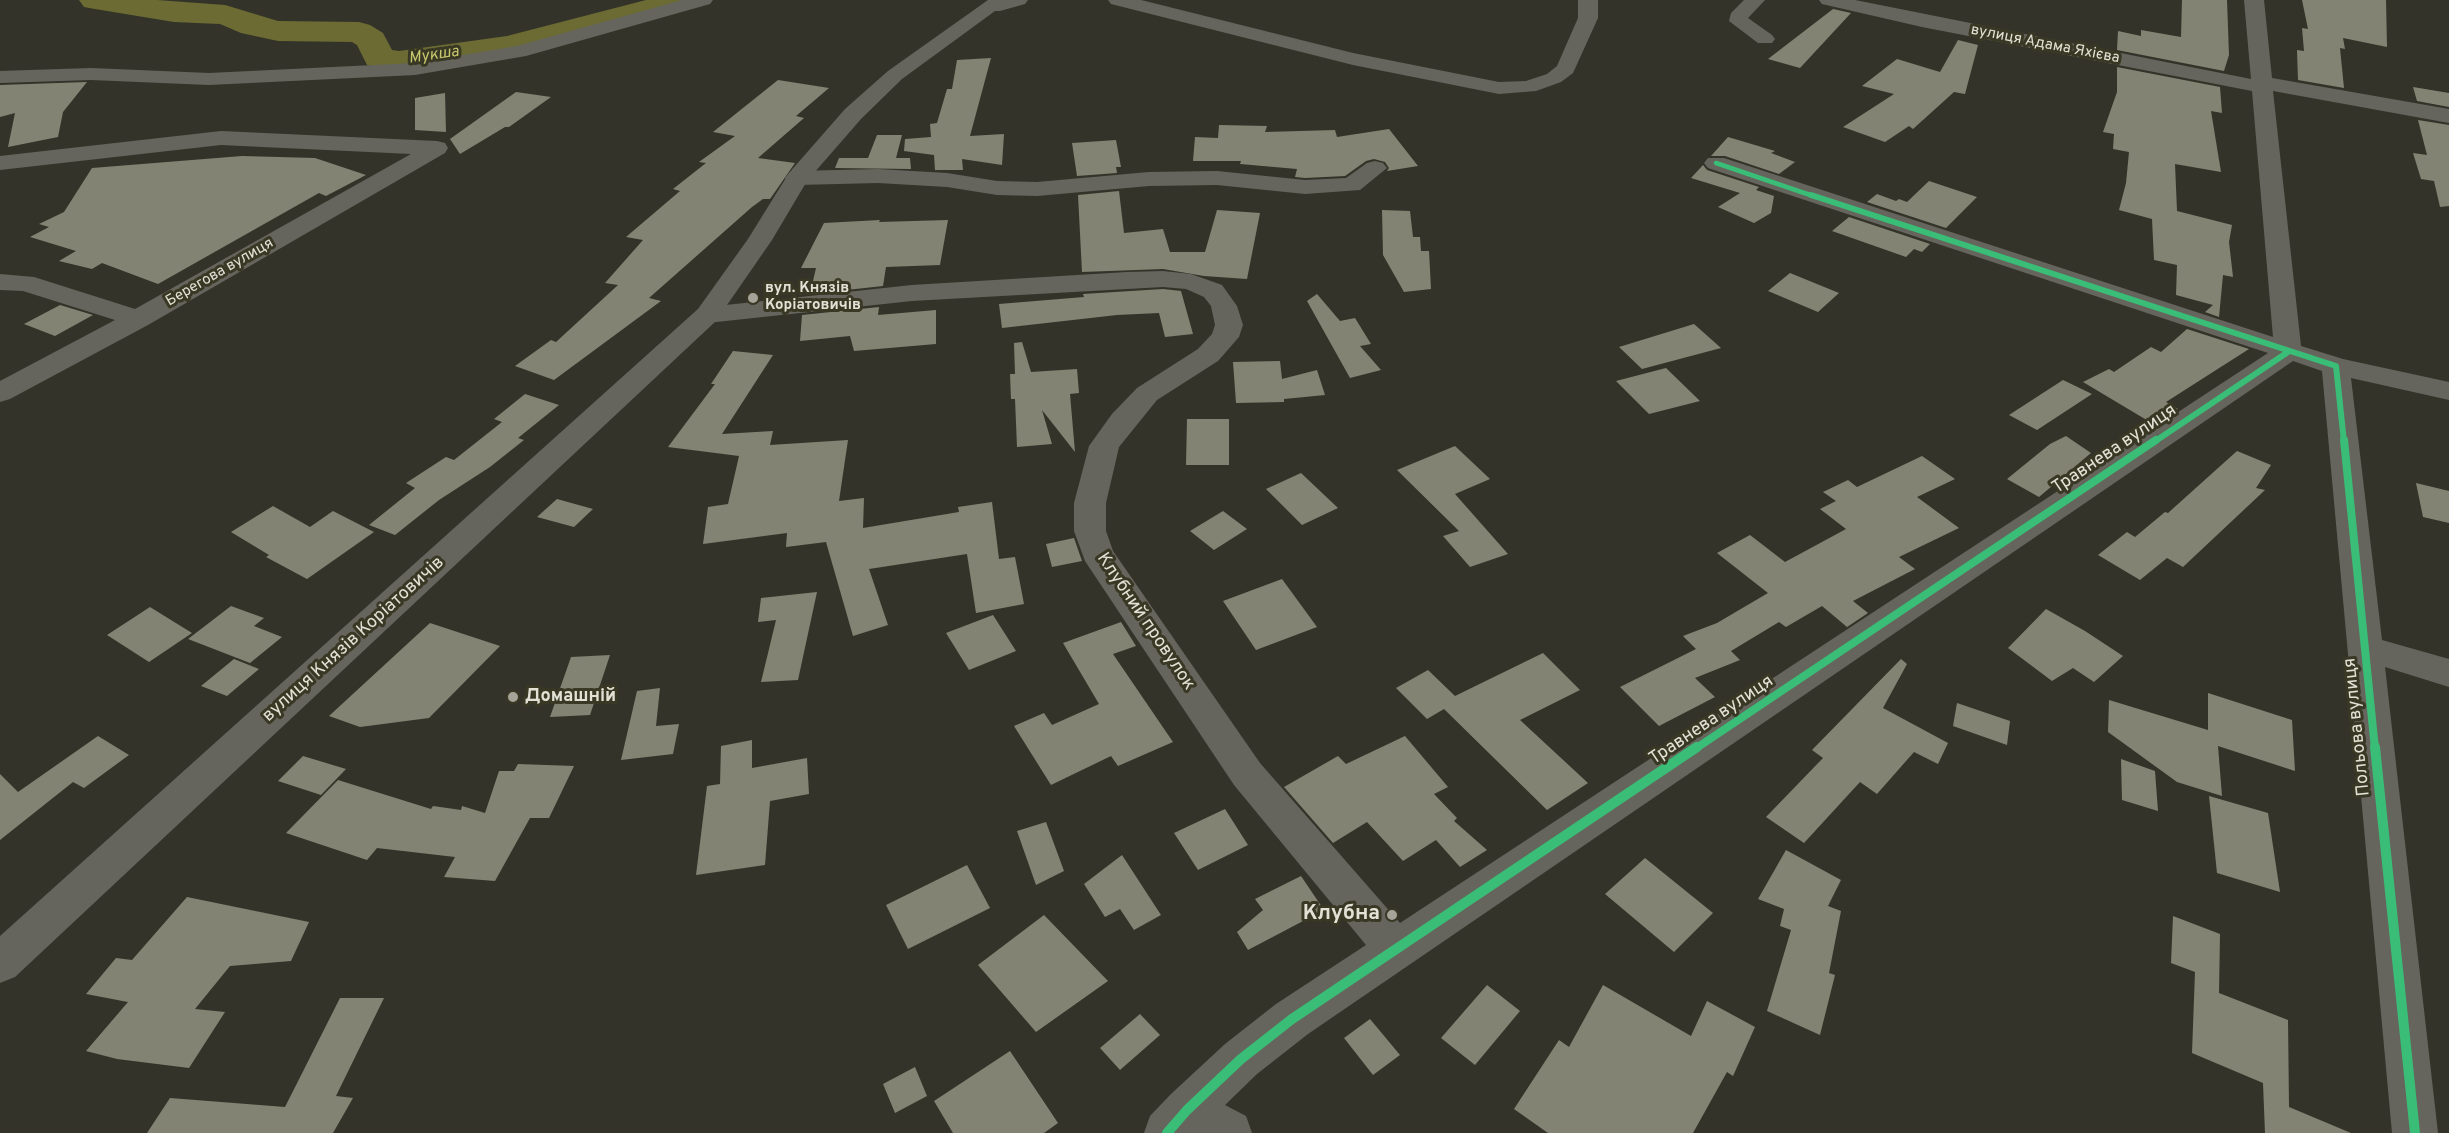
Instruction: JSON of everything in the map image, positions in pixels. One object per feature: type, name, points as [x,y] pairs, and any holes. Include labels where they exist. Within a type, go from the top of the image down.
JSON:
[{"type":"street","points":[[0,77],[91,74],[209,80],[415,69],[519,52],[703,0]]},
{"type":"street","name":"вулиця Князів Коріатовичів","points":[[0,963],[707,315],[760,240],[797,178],[852,114],[895,75],[996,4],[1018,0]]},
{"type":"street","points":[[1118,0],[1353,59],[1499,88],[1529,87],[1554,78],[1566,69],[1587,18],[1588,0]]},
{"type":"street","points":[[1755,0],[1738,17],[1739,21],[1765,39]]},
{"type":"street","name":"вулиця Адама Яхієва","points":[[1829,0],[1926,14],[2261,84],[2449,116]]},
{"type":"street","points":[[2254,0],[2289,352]]},
{"type":"street","name":"Берегова вулиця","points":[[0,163],[221,138],[437,148],[138,320],[0,393]]},
{"type":"street","points":[[1716,162],[2289,352],[2336,366],[2449,391]]},
{"type":"street","points":[[797,178],[878,176],[947,180],[997,188],[1037,189],[1149,180],[1218,178],[1305,187],[1352,185],[1375,168]]},
{"type":"street","name":"Клубний провулок","points":[[707,315],[900,294],[1127,280],[1163,279],[1191,282],[1213,291],[1224,306],[1229,325],[1225,337],[1208,355],[1147,394],[1122,421],[1104,446],[1090,503],[1090,531],[1103,562],[1247,774],[1396,950]]},
{"type":"street","points":[[0,282],[25,284],[138,320]]},
{"type":"street","name":"Травнева вулиця","points":[[1177,1121],[1241,1059],[1292,1019],[2289,352]]},
{"type":"street","name":"Польова вулиця","points":[[2336,366],[2415,1133]]},
{"type":"street","points":[[2365,648],[2449,673]]},
{"type":"street","points":[[1177,1121],[1229,1133]]},
{"type":"building","points":[[2182,0],[2227,0],[2229,55],[2224,71],[2117,50],[2118,31],[2141,36],[2141,30],[2181,37]]},
{"type":"building","points":[[2302,0],[2386,0],[2387,47],[2343,38],[2345,49],[2340,48],[2344,88],[2298,80],[2297,50],[2304,51],[2302,28],[2308,29]]},
{"type":"building","points":[[1833,9],[1851,13],[1800,68],[1768,59]]},
{"type":"building","points":[[1958,40],[1978,45],[1965,94],[1954,92],[1913,129],[1909,126],[1885,142],[1843,127],[1894,94],[1862,86],[1897,59],[1940,72]]},
{"type":"building","points":[[991,58],[970,136],[1004,134],[1002,165],[962,159],[963,170],[935,170],[934,155],[904,151],[905,139],[931,137],[930,124],[937,123],[947,89],[952,89],[957,60]]},
{"type":"building","points":[[2117,67],[2220,87],[2222,113],[2211,111],[2221,172],[2175,164],[2177,211],[2232,225],[2229,242],[2233,277],[2223,275],[2219,317],[2205,312],[2213,305],[2176,295],[2177,265],[2154,260],[2152,219],[2119,210],[2126,183],[2129,152],[2113,149],[2114,134],[2103,132],[2117,92]]},
{"type":"building","points":[[778,80],[829,88],[796,116],[804,118],[758,158],[795,163],[770,199],[763,199],[752,207],[649,298],[661,301],[554,380],[515,366],[551,340],[556,342],[618,285],[605,283],[643,240],[626,237],[680,191],[673,189],[706,163],[699,162],[735,136],[713,132]]},
{"type":"building","points":[[87,82],[63,112],[58,137],[8,147],[15,113],[0,117],[0,85]]},
{"type":"building","points":[[2413,87],[2449,93],[2449,107],[2417,101]]},
{"type":"building","points":[[516,92],[551,97],[509,127],[505,127],[460,154],[450,139]]},
{"type":"building","points":[[445,93],[446,132],[415,130],[415,98]]},
{"type":"building","points":[[2418,120],[2449,125],[2449,206],[2440,207],[2434,181],[2421,179],[2413,153],[2427,155]]},
{"type":"building","points":[[1219,125],[1267,126],[1265,132],[1335,130],[1337,137],[1389,129],[1418,166],[1387,171],[1389,168],[1385,162],[1374,159],[1366,161],[1345,176],[1305,178],[1295,177],[1297,169],[1240,164],[1241,161],[1193,161],[1195,137],[1218,138]]},
{"type":"building","points":[[877,135],[902,135],[896,158],[910,158],[911,169],[835,168],[839,158],[868,158]]},
{"type":"building","points":[[1728,137],[1775,151],[1771,153],[1795,162],[1779,174],[1725,156],[1711,156]]},
{"type":"building","points":[[1116,140],[1121,167],[1116,167],[1117,173],[1077,176],[1072,143]]},
{"type":"building","points":[[242,156],[315,158],[366,175],[326,196],[319,193],[158,284],[102,263],[92,269],[59,261],[76,251],[30,237],[49,227],[39,224],[64,212],[92,168]]},
{"type":"building","points":[[1703,165],[1707,170],[1759,187],[1756,190],[1774,196],[1771,213],[1754,223],[1718,207],[1740,193],[1691,178]]},
{"type":"building","points":[[1929,181],[1977,197],[1946,228],[1867,202],[1877,194],[1896,201],[1899,199],[1907,202]]},
{"type":"building","points":[[1119,191],[1124,233],[1163,229],[1170,252],[1205,252],[1217,210],[1260,213],[1247,279],[1204,276],[1163,269],[1082,272],[1078,195]]},
{"type":"building","points":[[1382,210],[1410,211],[1413,237],[1420,237],[1421,251],[1429,251],[1431,289],[1404,292],[1383,255]]},
{"type":"building","points":[[1849,217],[1930,244],[1922,252],[1914,249],[1906,257],[1832,231]]},
{"type":"building","points":[[880,220],[879,222],[948,220],[940,265],[886,267],[883,286],[810,294],[816,268],[801,268],[824,223]]},
{"type":"building","points":[[1790,273],[1839,293],[1818,312],[1768,291]]},
{"type":"building","points":[[1163,289],[1181,291],[1193,334],[1165,337],[1159,313],[1117,315],[1002,328],[999,304],[1084,297],[1083,294]]},
{"type":"building","points":[[1317,294],[1340,321],[1355,318],[1371,344],[1360,346],[1381,370],[1350,378],[1307,301]]},
{"type":"building","points":[[60,305],[93,315],[55,336],[24,324]]},
{"type":"building","points":[[879,307],[878,315],[936,310],[936,344],[854,351],[850,336],[800,341],[802,315]]},
{"type":"building","points":[[1694,324],[1721,348],[1642,369],[1619,347]]},
{"type":"building","points":[[2187,329],[2249,349],[2166,402],[2178,409],[2155,425],[2083,382],[2109,369],[2114,372],[2151,347],[2161,352]]},
{"type":"building","points":[[1022,342],[1031,372],[1077,369],[1079,393],[1070,394],[1075,452],[1042,410],[1052,444],[1017,447],[1015,399],[1011,399],[1010,374],[1015,374],[1014,343]]},
{"type":"building","points":[[733,351],[773,355],[722,434],[773,431],[770,445],[848,440],[839,501],[864,498],[863,528],[959,512],[958,507],[992,502],[999,559],[1015,557],[1024,604],[976,613],[967,554],[869,569],[888,625],[853,636],[826,542],[786,547],[787,533],[703,544],[708,507],[728,504],[739,456],[668,447],[715,384],[711,384]]},
{"type":"building","points":[[1280,361],[1282,379],[1317,370],[1325,395],[1284,399],[1284,402],[1236,403],[1233,362]]},
{"type":"building","points":[[1666,368],[1700,401],[1649,414],[1616,381]]},
{"type":"building","points":[[2063,380],[2092,394],[2037,430],[2009,415]]},
{"type":"building","points":[[525,394],[559,405],[518,438],[524,440],[490,467],[439,500],[395,535],[369,525],[415,488],[406,483],[446,457],[454,460],[502,422],[494,419]]},
{"type":"building","points":[[1187,419],[1229,419],[1229,465],[1186,465]]},
{"type":"building","points":[[2066,436],[2091,453],[2039,497],[2007,479],[2050,444]]},
{"type":"building","points":[[1455,446],[1490,479],[1455,494],[1508,554],[1470,567],[1443,536],[1459,531],[1397,470]]},
{"type":"building","points":[[2237,451],[2271,465],[2256,488],[2265,490],[2183,567],[2167,558],[2140,580],[2098,555],[2127,532],[2135,537],[2165,512],[2168,513]]},
{"type":"building","points":[[1922,456],[1955,479],[1917,497],[1959,528],[1899,557],[1915,569],[1853,601],[1868,613],[1847,627],[1822,606],[1786,627],[1779,622],[1731,651],[1740,660],[1695,678],[1715,697],[1659,726],[1620,687],[1696,649],[1683,636],[1717,623],[1768,593],[1717,553],[1750,535],[1785,562],[1846,529],[1820,509],[1836,501],[1823,492],[1848,480],[1857,487]]},
{"type":"building","points":[[1301,473],[1338,508],[1302,525],[1266,489]]},
{"type":"building","points":[[2416,483],[2449,491],[2449,523],[2423,517]]},
{"type":"building","points":[[557,499],[593,509],[574,527],[537,517]]},
{"type":"building","points":[[273,506],[310,527],[333,511],[374,532],[307,579],[266,557],[269,555],[231,532]]},
{"type":"building","points":[[1223,511],[1247,529],[1214,550],[1190,531]]},
{"type":"building","points":[[1074,538],[1082,561],[1052,567],[1046,544]]},
{"type":"building","points":[[1282,579],[1317,627],[1256,650],[1223,601]]},
{"type":"building","points":[[817,592],[798,680],[761,682],[776,620],[758,622],[761,598]]},
{"type":"building","points":[[231,606],[264,618],[254,626],[282,637],[250,663],[188,639]]},
{"type":"building","points":[[150,607],[192,633],[149,662],[107,635]]},
{"type":"building","points":[[2046,609],[2123,656],[2094,682],[2073,668],[2052,681],[2008,648]]},
{"type":"building","points":[[993,615],[1016,651],[969,670],[946,633]]},
{"type":"building","points":[[1121,622],[1136,646],[1113,654],[1173,742],[1118,766],[1111,756],[1051,785],[1014,726],[1044,713],[1052,725],[1099,704],[1063,643]]},
{"type":"building","points":[[430,623],[500,646],[429,718],[360,727],[329,716]]},
{"type":"building","points":[[1543,653],[1580,690],[1520,720],[1588,783],[1547,810],[1444,709],[1427,719],[1396,688],[1428,670],[1455,696]]},
{"type":"building","points":[[610,655],[590,715],[550,717],[571,657]]},
{"type":"building","points":[[234,659],[259,669],[227,696],[201,686]]},
{"type":"building","points":[[1901,659],[1907,664],[1883,708],[1948,743],[1938,764],[1914,752],[1877,794],[1860,782],[1804,843],[1766,817],[1823,758],[1812,750]]},
{"type":"building","points":[[660,688],[656,726],[679,724],[673,754],[621,760],[637,691]]},
{"type":"building","points":[[2208,693],[2292,720],[2295,771],[2218,746],[2222,796],[2177,782],[2108,732],[2109,700],[2208,730]]},
{"type":"building","points":[[1957,703],[2010,721],[2007,745],[1953,726]]},
{"type":"building","points":[[98,736],[129,755],[84,788],[73,782],[0,840],[0,774],[18,792]]},
{"type":"building","points":[[1405,736],[1448,787],[1434,794],[1457,818],[1454,821],[1487,850],[1460,867],[1436,840],[1403,861],[1367,822],[1333,843],[1284,787],[1338,756],[1346,764]]},
{"type":"building","points":[[752,740],[752,768],[807,758],[809,794],[770,801],[765,865],[696,875],[707,786],[720,784],[721,746]]},
{"type":"building","points":[[303,756],[346,769],[321,795],[278,781]]},
{"type":"building","points":[[2121,759],[2155,771],[2158,811],[2122,800]]},
{"type":"building","points":[[518,764],[574,766],[549,818],[530,818],[495,881],[444,877],[455,857],[377,848],[367,860],[286,833],[338,780],[431,809],[433,806],[461,810],[462,806],[485,813],[499,771],[514,771]]},
{"type":"building","points":[[2209,796],[2268,813],[2280,892],[2217,873]]},
{"type":"building","points":[[1225,809],[1248,845],[1198,870],[1174,833]]},
{"type":"building","points":[[1046,822],[1064,871],[1036,885],[1017,831]]},
{"type":"building","points":[[1786,850],[1841,880],[1828,906],[1841,911],[1829,973],[1835,975],[1820,1035],[1767,1011],[1791,930],[1780,926],[1784,909],[1758,899]]},
{"type":"building","points":[[1122,855],[1161,915],[1134,930],[1120,909],[1105,917],[1084,884]]},
{"type":"building","points":[[1645,858],[1713,913],[1674,952],[1605,894]]},
{"type":"building","points":[[967,865],[990,908],[908,949],[886,905]]},
{"type":"building","points":[[1301,876],[1324,910],[1248,950],[1237,932],[1263,910],[1255,899]]},
{"type":"building","points":[[187,897],[309,922],[291,961],[230,966],[195,1009],[225,1012],[189,1068],[117,1059],[86,1051],[128,1002],[86,994],[116,958],[132,960]]},
{"type":"building","points":[[1044,915],[1108,981],[1036,1032],[978,965]]},
{"type":"building","points":[[2173,916],[2220,934],[2219,993],[2288,1020],[2289,1107],[2351,1133],[2265,1133],[2263,1083],[2192,1053],[2195,972],[2171,963]]},
{"type":"building","points":[[1487,985],[1520,1011],[1475,1065],[1441,1038]]},
{"type":"building","points":[[1603,985],[1691,1036],[1707,1001],[1755,1027],[1733,1076],[1727,1072],[1693,1133],[1548,1133],[1514,1109],[1559,1040],[1569,1047]]},
{"type":"building","points":[[340,998],[384,998],[336,1096],[353,1098],[333,1133],[147,1133],[170,1098],[285,1107]]},
{"type":"building","points":[[1140,1014],[1160,1035],[1120,1070],[1100,1048]]},
{"type":"building","points":[[1370,1019],[1400,1055],[1373,1075],[1344,1038]]},
{"type":"building","points":[[1010,1051],[1058,1123],[1044,1133],[953,1133],[934,1101]]},
{"type":"building","points":[[915,1067],[927,1096],[895,1113],[883,1084]]},
{"type":"waterway","name":"Мукша","points":[[95,0],[174,12],[225,15],[252,26],[278,31],[359,32],[371,40],[379,58],[399,61],[507,46],[635,14],[677,0]]},
{"type":"cycle path","points":[[1716,163],[1963,246],[2336,366],[2415,1133]]},
{"type":"cycle path","points":[[1167,1133],[1187,1110],[1241,1059],[1292,1019],[2288,352]]},
{"type":"place","name":"вул. Князів Коріатовичів","points":[[753,298]]},
{"type":"place","name":"Домашній","points":[[513,697]]},
{"type":"place","name":"Клубна","points":[[1392,915]]}]
